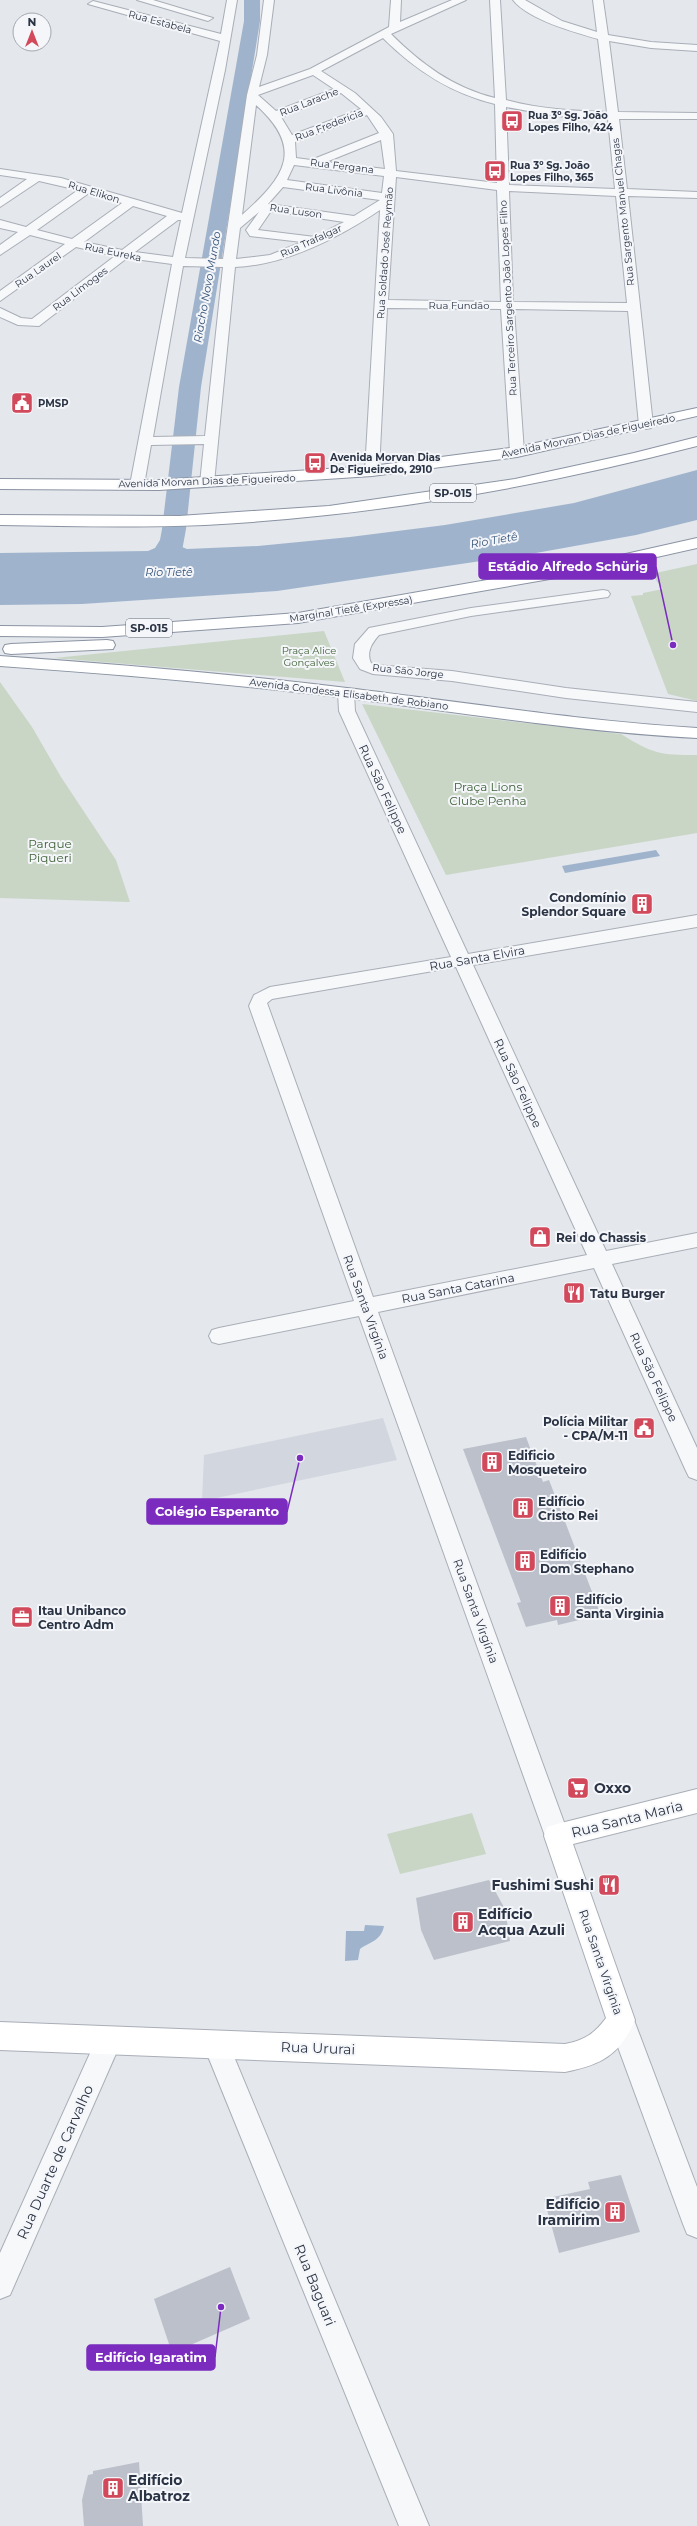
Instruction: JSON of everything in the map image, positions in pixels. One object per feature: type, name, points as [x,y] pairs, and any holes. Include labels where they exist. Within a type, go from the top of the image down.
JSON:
[{"type":"main road","name":"Avenida Morvan Dias de Figueiredo","points":[[0,484],[201,484],[372,471],[517,452],[694,414]]},
{"type":"main road","name":"SP-015","points":[[0,520],[205,520],[389,504],[538,479],[697,441]]},
{"type":"main road","name":"Marginal Tietê (Expressa)","points":[[0,631],[102,632],[298,618],[582,568],[697,543]]},
{"type":"main road","points":[[0,649],[76,647],[200,637],[259,629],[298,618]]},
{"type":"main road","name":"Avenida Condessa Elisabeth de Robiano","points":[[0,661],[145,671],[346,693],[626,729],[697,733]]},
{"type":"main road","name":"Rua Santa Maria","points":[[557,1836],[697,1801]]},
{"type":"main road","name":"Rua Santa Virgínia","points":[[557,1836],[621,2020]]},
{"type":"main road","name":"Rua Ururai","points":[[0,2036],[565,2058],[588,2054],[604,2046],[621,2020]]},
{"type":"street","points":[[201,484],[211,440],[224,263],[234,227],[253,94],[262,54],[268,0]]},
{"type":"street","points":[[253,94],[314,71],[335,58],[385,34],[394,28],[461,0]]},
{"type":"street","name":"Rua Sargento Manuel Chagas","points":[[598,0],[601,35],[613,116],[646,425]]},
{"type":"street","points":[[130,14],[146,1],[208,18]]},
{"type":"street","points":[[137,485],[178,263],[181,217],[226,39],[232,2],[220,1]]},
{"type":"street","points":[[496,3],[519,1],[546,17],[601,35],[630,41],[697,48]]},
{"type":"street","name":"Rua Terceiro Sargento João Lopes Filho","points":[[496,3],[502,104],[506,305],[517,452]]},
{"type":"street","name":"Rua Estabela","points":[[93,4],[226,39]]},
{"type":"street","points":[[396,5],[408,15],[430,14]]},
{"type":"street","points":[[394,28],[396,5]]},
{"type":"street","points":[[385,34],[410,58],[437,78],[502,104],[553,112],[613,116],[697,116]]},
{"type":"street","name":"Rua Soldado José Reymão","points":[[314,71],[343,89],[369,110],[387,134],[393,172],[387,198],[372,471]]},
{"type":"street","name":"Rua Larache","points":[[274,116],[343,89]]},
{"type":"street","points":[[253,94],[274,116],[289,140],[291,160],[281,183],[263,207],[252,230],[254,233],[316,240]]},
{"type":"street","name":"Rua Frederícia","points":[[289,140],[369,110]]},
{"type":"street","points":[[313,163],[387,134]]},
{"type":"street","name":"Rua Fergana","points":[[291,160],[503,187],[621,194],[697,195]]},
{"type":"street","name":"Rua Elikon","points":[[0,172],[38,177],[87,189],[181,217]]},
{"type":"street","points":[[0,203],[38,177]]},
{"type":"street","name":"Rua Livônia","points":[[281,183],[387,198]]},
{"type":"street","points":[[0,251],[87,189]]},
{"type":"street","name":"Rua Trafalgar","points":[[224,263],[269,259],[316,240],[357,220],[387,198]]},
{"type":"street","name":"Rua Laurel","points":[[0,297],[75,244],[130,202]]},
{"type":"street","points":[[234,227],[263,207]]},
{"type":"street","name":"Rua Luson","points":[[263,207],[357,220]]},
{"type":"street","name":"Rua Limoges","points":[[0,312],[18,322],[35,323],[125,255],[181,217]]},
{"type":"street","name":"Rua Eureka","points":[[0,224],[75,244],[125,255],[178,263],[224,263]]},
{"type":"street","name":"Rua Fundão","points":[[381,304],[633,307]]},
{"type":"street","points":[[145,441],[211,440]]},
{"type":"street","name":"Rua São Jorge","points":[[603,594],[478,611],[374,631],[368,636],[363,644],[361,658],[365,666],[372,669],[452,676],[566,693],[697,706]]},
{"type":"street","name":"Rua São Felippe","points":[[346,693],[346,711],[697,1471]]},
{"type":"street","name":"Rua Santa Elvira","points":[[260,999],[270,993],[697,921]]},
{"type":"street","name":"Rua Santa Virgínia","points":[[260,999],[258,1006],[557,1836]]},
{"type":"street","name":"Rua Santa Catarina","points":[[219,1336],[697,1240]]},
{"type":"street","name":"Rua Santa Virgínia","points":[[621,2020],[697,2224]]},
{"type":"street","name":"Rua Duarte de Carvalho","points":[[0,2285],[109,2040]]},
{"type":"street","name":"Rua Baguari","points":[[216,2044],[414,2526]]},
{"type":"shaded area","points":[[383,1418],[397,1460],[202,1501],[204,1455]]},
{"type":"green space","points":[[697,564],[697,701],[668,694],[631,596],[643,595],[643,593],[663,589],[651,574]]},
{"type":"green space","name":"Praça Alice Gonçalves","points":[[324,631],[345,682],[54,658]]},
{"type":"green space","name":"Parque Piqueri","points":[[0,682],[32,727],[61,777],[116,860],[130,902],[0,898]]},
{"type":"green space","name":"Praça Lions Clube Penha","points":[[362,704],[621,734],[641,746],[657,752],[674,755],[697,755],[697,833],[446,875]]},
{"type":"green space","points":[[472,1813],[486,1854],[400,1874],[387,1834]]},
{"type":"water","name":"Rio Tietê","points":[[697,470],[697,520],[636,535],[536,553],[277,591],[82,604],[0,605],[0,553],[148,551],[155,548],[167,529],[182,529],[182,547],[187,549],[258,546],[350,537],[445,525],[574,503]]},
{"type":"water","points":[[656,850],[660,856],[565,873],[562,866]]},
{"type":"water","points":[[365,1925],[384,1926],[381,1935],[378,1938],[360,1949],[358,1960],[345,1961],[346,1931],[364,1931]]},
{"type":"building","points":[[526,1437],[543,1482],[549,1480],[599,1610],[577,1615],[579,1620],[558,1625],[557,1620],[526,1627],[517,1603],[521,1602],[463,1449]]},
{"type":"building","name":"Edifício Acqua Azuli","points":[[489,1880],[505,1909],[510,1941],[434,1960],[421,1930],[416,1898]]},
{"type":"building","name":"Edifício Iramirim","points":[[621,2175],[640,2232],[559,2253],[544,2199],[590,2189],[588,2182]]},
{"type":"building","points":[[230,2267],[250,2319],[172,2353],[154,2299]]},
{"type":"building","name":"Edifício Albatroz","points":[[139,2462],[143,2526],[84,2526],[82,2500],[88,2475],[93,2474],[93,2471]]},
{"type":"waterway","name":"Riacho Novo Mundo","points":[[166,573],[174,529],[190,387],[252,21],[252,0]]},
{"type":"place","name":"Rua 3º Sg. João Lopes Filho, 424","points":[[512,121]]},
{"type":"place","name":"Rua 3º Sg. João Lopes Filho, 365","points":[[495,171]]},
{"type":"place","name":"PMSP","points":[[22,403]]},
{"type":"place","name":"Avenida Morvan Dias De Figueiredo, 2910","points":[[315,463]]},
{"type":"place","name":"Estádio Alfredo Schürig","points":[[673,645]]},
{"type":"place","name":"Condomínio Splendor Square","points":[[642,904]]},
{"type":"place","name":"Rei do Chassis","points":[[540,1237]]},
{"type":"place","name":"Tatu Burger","points":[[574,1293]]},
{"type":"place","name":"Polícia Militar - CPA/M-11","points":[[644,1428]]},
{"type":"place","name":"Colégio Esperanto","points":[[300,1458]]},
{"type":"place","name":"Edificio Mosqueteiro","points":[[492,1462]]},
{"type":"place","name":"Edifício Cristo Rei","points":[[523,1508]]},
{"type":"place","name":"Edifício Dom Stephano","points":[[525,1561]]},
{"type":"place","name":"Edifício Santa Virginia","points":[[560,1606]]},
{"type":"place","name":"Itau Unibanco Centro Adm","points":[[22,1617]]},
{"type":"place","name":"Oxxo","points":[[578,1788]]},
{"type":"place","name":"Fushimi Sushi","points":[[609,1885]]},
{"type":"place","name":"Edifício Acqua Azuli","points":[[463,1922]]},
{"type":"place","name":"Edifício Iramirim","points":[[615,2212]]},
{"type":"place","name":"Edifício Igaratim","points":[[221,2307]]},
{"type":"place","name":"Edifício Albatroz","points":[[113,2488]]}]
